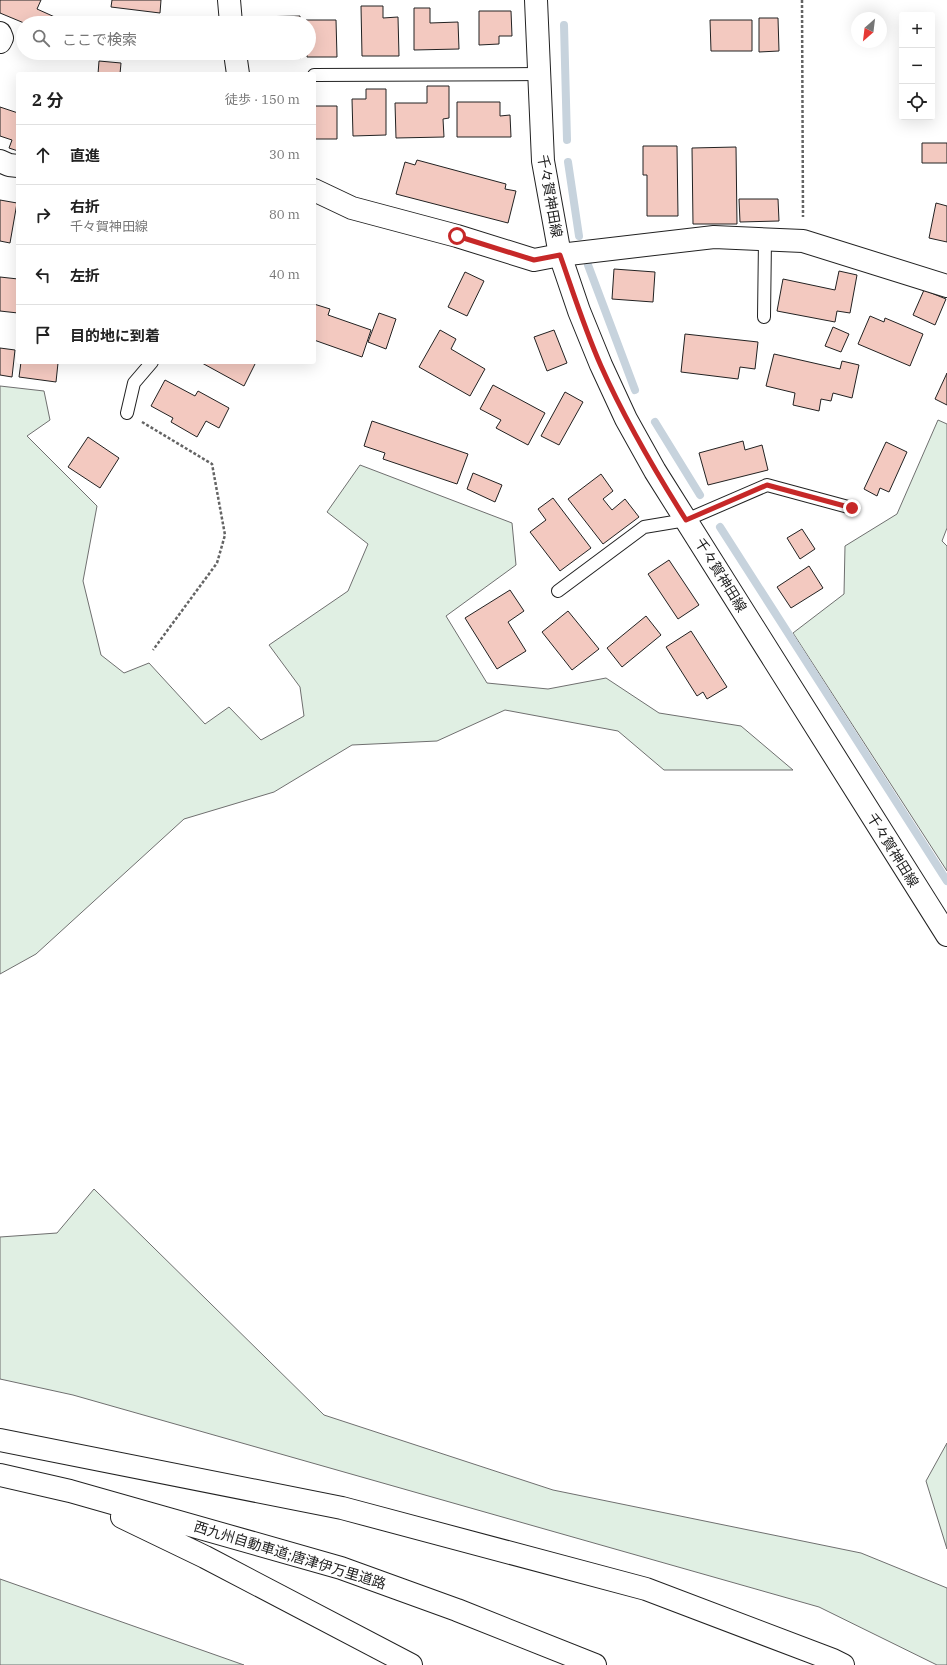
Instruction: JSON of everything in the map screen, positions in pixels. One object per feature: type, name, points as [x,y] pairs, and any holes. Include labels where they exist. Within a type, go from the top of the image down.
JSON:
[{"type":"main road","points":[[229,0],[230,16]]},
{"type":"main road","name":"千々賀神田線","points":[[536,0],[543,161],[560,255],[579,311],[598,359],[626,419],[655,471],[947,935]]},
{"type":"main road","points":[[0,33],[2,38],[0,42]]},
{"type":"main road","points":[[236,60],[239,72]]},
{"type":"main road","points":[[0,161],[9,165],[16,166]]},
{"type":"main road","points":[[316,191],[352,208],[457,236],[534,260],[560,255],[714,237],[803,242],[947,286]]},
{"type":"main road","points":[[0,1440],[335,1506],[365,1514],[646,1589],[843,1665]]},
{"type":"main road","name":"西九州自動車道;唐津伊万里道路","points":[[0,1475],[70,1491],[341,1568],[457,1610],[595,1665]]},
{"type":"main road","points":[[70,1491],[205,1557],[411,1665]]},
{"type":"lane","points":[[316,76],[539,74]]},
{"type":"lane","points":[[764,317],[765,240]]},
{"type":"lane","points":[[127,413],[134,383],[150,364]]},
{"type":"lane","points":[[558,591],[644,527],[686,520],[767,485],[852,508]]},
{"type":"path","points":[[802,0],[803,242]]},
{"type":"path","points":[[127,413],[212,464],[225,535],[217,563],[153,650]]},
{"type":"green space","points":[[0,386],[44,391],[50,420],[27,436],[97,506],[83,581],[101,655],[124,673],[149,663],[205,724],[229,707],[261,740],[304,716],[300,687],[269,645],[348,591],[368,544],[327,512],[360,465],[512,523],[516,565],[446,616],[487,683],[548,689],[606,678],[659,713],[741,726],[793,770],[664,770],[618,731],[505,710],[437,741],[352,745],[274,792],[184,819],[36,954],[0,974]]},
{"type":"green space","points":[[938,420],[947,424],[947,528],[942,541],[947,546],[947,871],[793,633],[844,594],[845,546],[897,514]]},
{"type":"green space","points":[[94,1189],[324,1415],[553,1490],[861,1553],[947,1588],[947,1665],[937,1665],[819,1607],[73,1395],[0,1379],[0,1237],[57,1233]]},
{"type":"green space","points":[[947,1443],[947,1549],[926,1481]]},
{"type":"green space","points":[[0,1579],[244,1665],[0,1665]]},
{"type":"building","points":[[0,0],[41,0],[37,9],[53,16],[16,16],[16,20],[0,13]]},
{"type":"building","points":[[112,0],[161,0],[160,13],[111,7]]},
{"type":"building","points":[[361,6],[383,6],[383,18],[398,17],[399,56],[362,56]]},
{"type":"building","points":[[414,8],[430,8],[430,23],[458,22],[459,49],[414,50]]},
{"type":"building","points":[[479,11],[511,11],[512,36],[499,36],[499,44],[479,45]]},
{"type":"building","points":[[759,18],[778,18],[779,51],[759,52]]},
{"type":"building","points":[[316,20],[336,20],[337,57],[316,57]]},
{"type":"building","points":[[710,20],[752,20],[752,51],[711,51]]},
{"type":"building","points":[[99,61],[121,63],[120,72],[98,72]]},
{"type":"building","points":[[427,86],[449,86],[449,118],[443,119],[444,137],[396,138],[395,103],[427,103]]},
{"type":"building","points":[[366,89],[386,89],[386,135],[353,136],[352,99],[366,99]]},
{"type":"building","points":[[457,102],[500,102],[500,116],[510,115],[511,137],[457,137]]},
{"type":"building","points":[[316,106],[337,106],[337,139],[316,139]]},
{"type":"building","points":[[0,107],[16,112],[16,150],[9,148],[12,140],[0,136]]},
{"type":"building","points":[[922,143],[947,143],[947,163],[922,163]]},
{"type":"building","points":[[643,146],[677,146],[678,216],[647,216],[647,175],[643,175]]},
{"type":"building","points":[[736,147],[737,224],[693,224],[692,148]]},
{"type":"building","points":[[417,160],[506,184],[505,189],[516,191],[508,223],[396,194],[405,162],[415,165]]},
{"type":"building","points":[[739,199],[778,199],[779,221],[740,222]]},
{"type":"building","points":[[0,200],[16,203],[10,243],[0,241]]},
{"type":"building","points":[[936,203],[947,206],[947,242],[929,238]]},
{"type":"building","points":[[614,269],[655,272],[653,302],[612,299]]},
{"type":"building","points":[[839,271],[857,275],[850,313],[837,311],[835,322],[777,311],[783,279],[835,290]]},
{"type":"building","points":[[465,272],[484,281],[467,316],[448,307]]},
{"type":"building","points":[[0,277],[16,279],[16,313],[0,311]]},
{"type":"building","points":[[924,290],[946,299],[935,325],[913,315]]},
{"type":"building","points":[[316,305],[330,309],[328,315],[371,330],[362,357],[316,341]]},
{"type":"building","points":[[379,313],[396,319],[386,349],[368,342]]},
{"type":"building","points":[[870,316],[884,322],[885,318],[923,334],[910,366],[858,344]]},
{"type":"building","points":[[833,327],[849,334],[841,352],[825,346]]},
{"type":"building","points":[[440,330],[456,339],[451,349],[485,369],[470,396],[419,367]]},
{"type":"building","points":[[554,330],[567,363],[547,371],[534,337]]},
{"type":"building","points":[[685,334],[758,342],[755,369],[740,367],[738,379],[681,372]]},
{"type":"building","points":[[0,348],[15,350],[12,377],[0,375]]},
{"type":"building","points":[[774,354],[840,369],[842,361],[859,365],[852,398],[833,393],[831,401],[821,399],[819,411],[793,405],[795,393],[766,386]]},
{"type":"building","points":[[21,364],[58,364],[56,382],[19,377]]},
{"type":"building","points":[[204,364],[255,364],[244,386]]},
{"type":"building","points":[[947,373],[947,405],[935,399]]},
{"type":"building","points":[[165,380],[195,396],[198,391],[229,408],[219,428],[206,421],[197,437],[171,422],[173,418],[151,406]]},
{"type":"building","points":[[493,385],[545,413],[528,445],[496,428],[501,420],[480,409]]},
{"type":"building","points":[[565,392],[583,402],[559,445],[541,436]]},
{"type":"building","points":[[372,421],[468,454],[457,484],[383,459],[385,453],[364,446]]},
{"type":"building","points":[[88,437],[119,458],[100,488],[68,467]]},
{"type":"building","points":[[743,441],[745,450],[762,445],[768,470],[708,485],[699,453]]},
{"type":"building","points":[[886,442],[907,452],[889,492],[880,488],[877,496],[864,489]]},
{"type":"building","points":[[473,473],[502,485],[495,502],[467,489]]},
{"type":"building","points":[[601,474],[613,491],[603,499],[612,510],[625,499],[639,517],[603,544],[568,499]]},
{"type":"building","points":[[553,498],[591,548],[560,571],[530,532],[546,520],[538,509]]},
{"type":"building","points":[[802,529],[815,549],[800,559],[787,538]]},
{"type":"building","points":[[669,560],[699,605],[678,619],[648,574]]},
{"type":"building","points":[[809,566],[823,588],[791,608],[777,587]]},
{"type":"building","points":[[510,590],[524,611],[508,622],[526,651],[497,669],[465,618]]},
{"type":"building","points":[[568,611],[599,649],[572,670],[542,632]]},
{"type":"building","points":[[646,616],[661,635],[622,667],[607,648]]},
{"type":"building","points":[[691,631],[727,687],[707,699],[703,692],[697,696],[666,647]]},
{"type":"waterway","points":[[564,25],[567,140]]},
{"type":"waterway","points":[[568,162],[579,236]]},
{"type":"waterway","points":[[588,265],[635,390]]},
{"type":"waterway","points":[[655,422],[700,495]]},
{"type":"waterway","points":[[720,527],[947,881]]},
{"type":"route","points":[[457,236],[534,260],[560,255],[579,311],[601,365],[626,419],[655,471],[686,520],[767,485],[852,508]]}]
